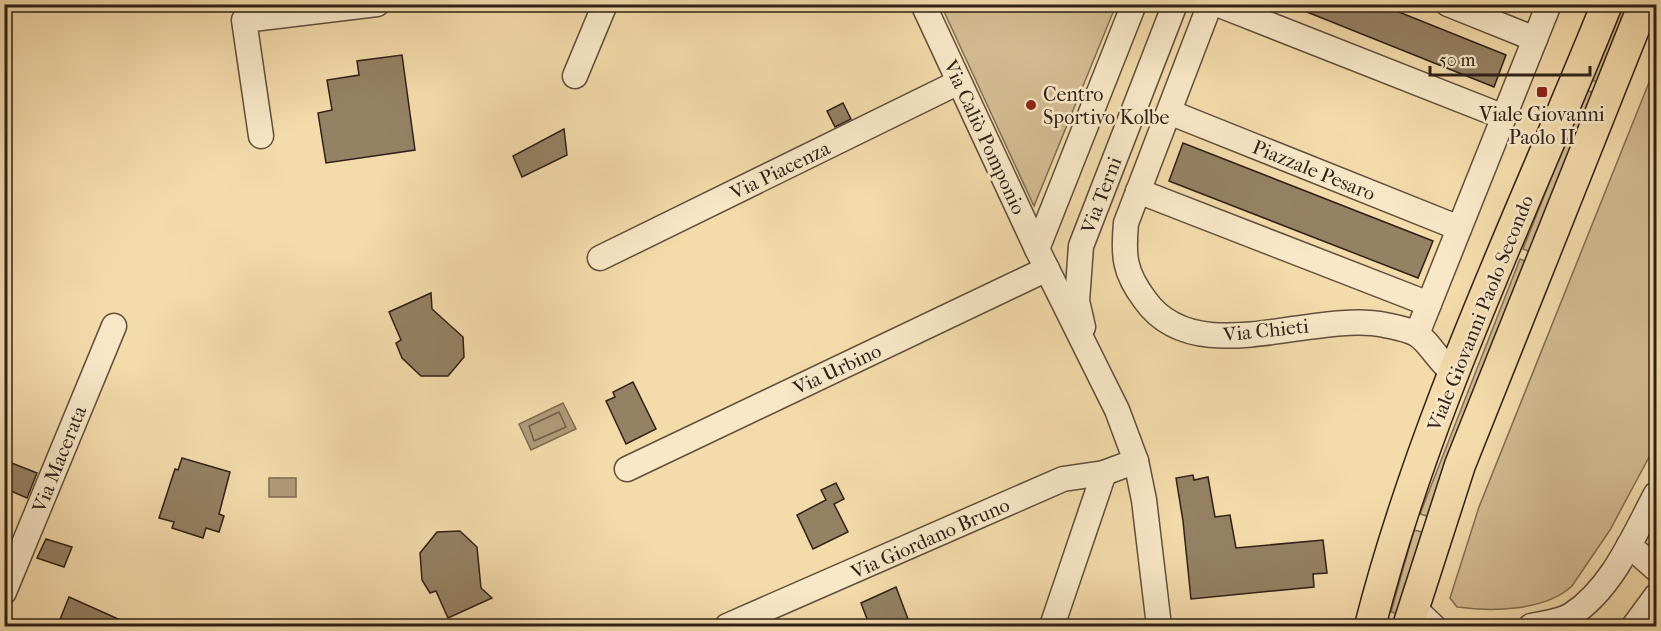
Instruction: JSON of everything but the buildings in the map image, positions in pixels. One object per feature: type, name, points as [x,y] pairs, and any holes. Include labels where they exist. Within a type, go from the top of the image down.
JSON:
[{"type":"main road","name":"Viale Giovanni Paolo Secondo","points":[[1370,627],[1400,516],[1454,373],[1606,4]]},
{"type":"main road","name":"Viale Giovanni Paolo Secondo","points":[[1418,620],[1460,465],[1644,4]]},
{"type":"street","points":[[261,135],[244,20],[377,4]]},
{"type":"street","points":[[575,76],[605,4]]},
{"type":"street","name":"Via Caliò Pomponio","points":[[923,4],[1042,259],[1091,358]]},
{"type":"street","name":"Via Terni","points":[[1042,259],[1087,122],[1134,4]]},
{"type":"street","name":"Via Terni","points":[[1091,358],[1077,301],[1081,246],[1175,4]]},
{"type":"street","name":"Via Chieti","points":[[1210,4],[1126,223],[1124,256],[1132,283],[1151,309],[1184,331],[1222,337],[1323,324],[1383,324],[1417,334]]},
{"type":"street","points":[[1217,4],[1504,117]]},
{"type":"street","points":[[1448,4],[1535,39]]},
{"type":"street","points":[[1454,373],[1443,366],[1417,334],[1550,4]]},
{"type":"street","name":"Via Piacenza","points":[[600,258],[959,82]]},
{"type":"street","name":"Piazzale Pesaro","points":[[1169,112],[1459,228]]},
{"type":"street","points":[[1087,122],[1155,148]]},
{"type":"street","points":[[1138,191],[1429,304]]},
{"type":"street","name":"Via Urbino","points":[[627,469],[1042,259]]},
{"type":"street","name":"Via Macerata","points":[[4,592],[114,326]]},
{"type":"street","points":[[1091,358],[1117,410],[1136,461],[1144,500],[1159,627]]},
{"type":"street","name":"Via Giordano Bruno","points":[[727,627],[1063,479],[1104,473],[1136,461]]},
{"type":"street","points":[[1052,627],[1104,473]]},
{"type":"street","points":[[1531,627],[1570,616],[1598,591],[1629,545],[1656,494]]},
{"type":"street","points":[[1629,545],[1656,569]]},
{"type":"street","points":[[1634,627],[1656,596]]},
{"type":"shaded area","name":"Centro Sportivo Kolbe","points":[[941,5],[1116,5],[1034,206]]},
{"type":"shaded area","points":[[1622,5],[1630,5],[1599,83],[1592,80]]},
{"type":"shaded area","points":[[1656,65],[1656,444],[1610,530],[1572,586],[1548,601],[1518,608],[1457,607],[1450,598],[1479,507]]},
{"type":"shaded area","points":[[1586,90],[1594,93],[1531,252],[1523,249]]},
{"type":"shaded area","points":[[1520,259],[1527,262],[1427,516],[1420,514]]},
{"type":"shaded area","points":[[1414,530],[1422,532],[1399,614],[1391,612]]},
{"type":"water","points":[[563,403],[576,429],[531,450],[519,424]]},
{"type":"water","points":[[269,478],[296,478],[296,497],[269,497]]},
{"type":"place","name":"Viale Giovanni Paolo II","points":[[1542,92]]},
{"type":"place","name":"Centro Sportivo Kolbe","points":[[1031,105]]}]
